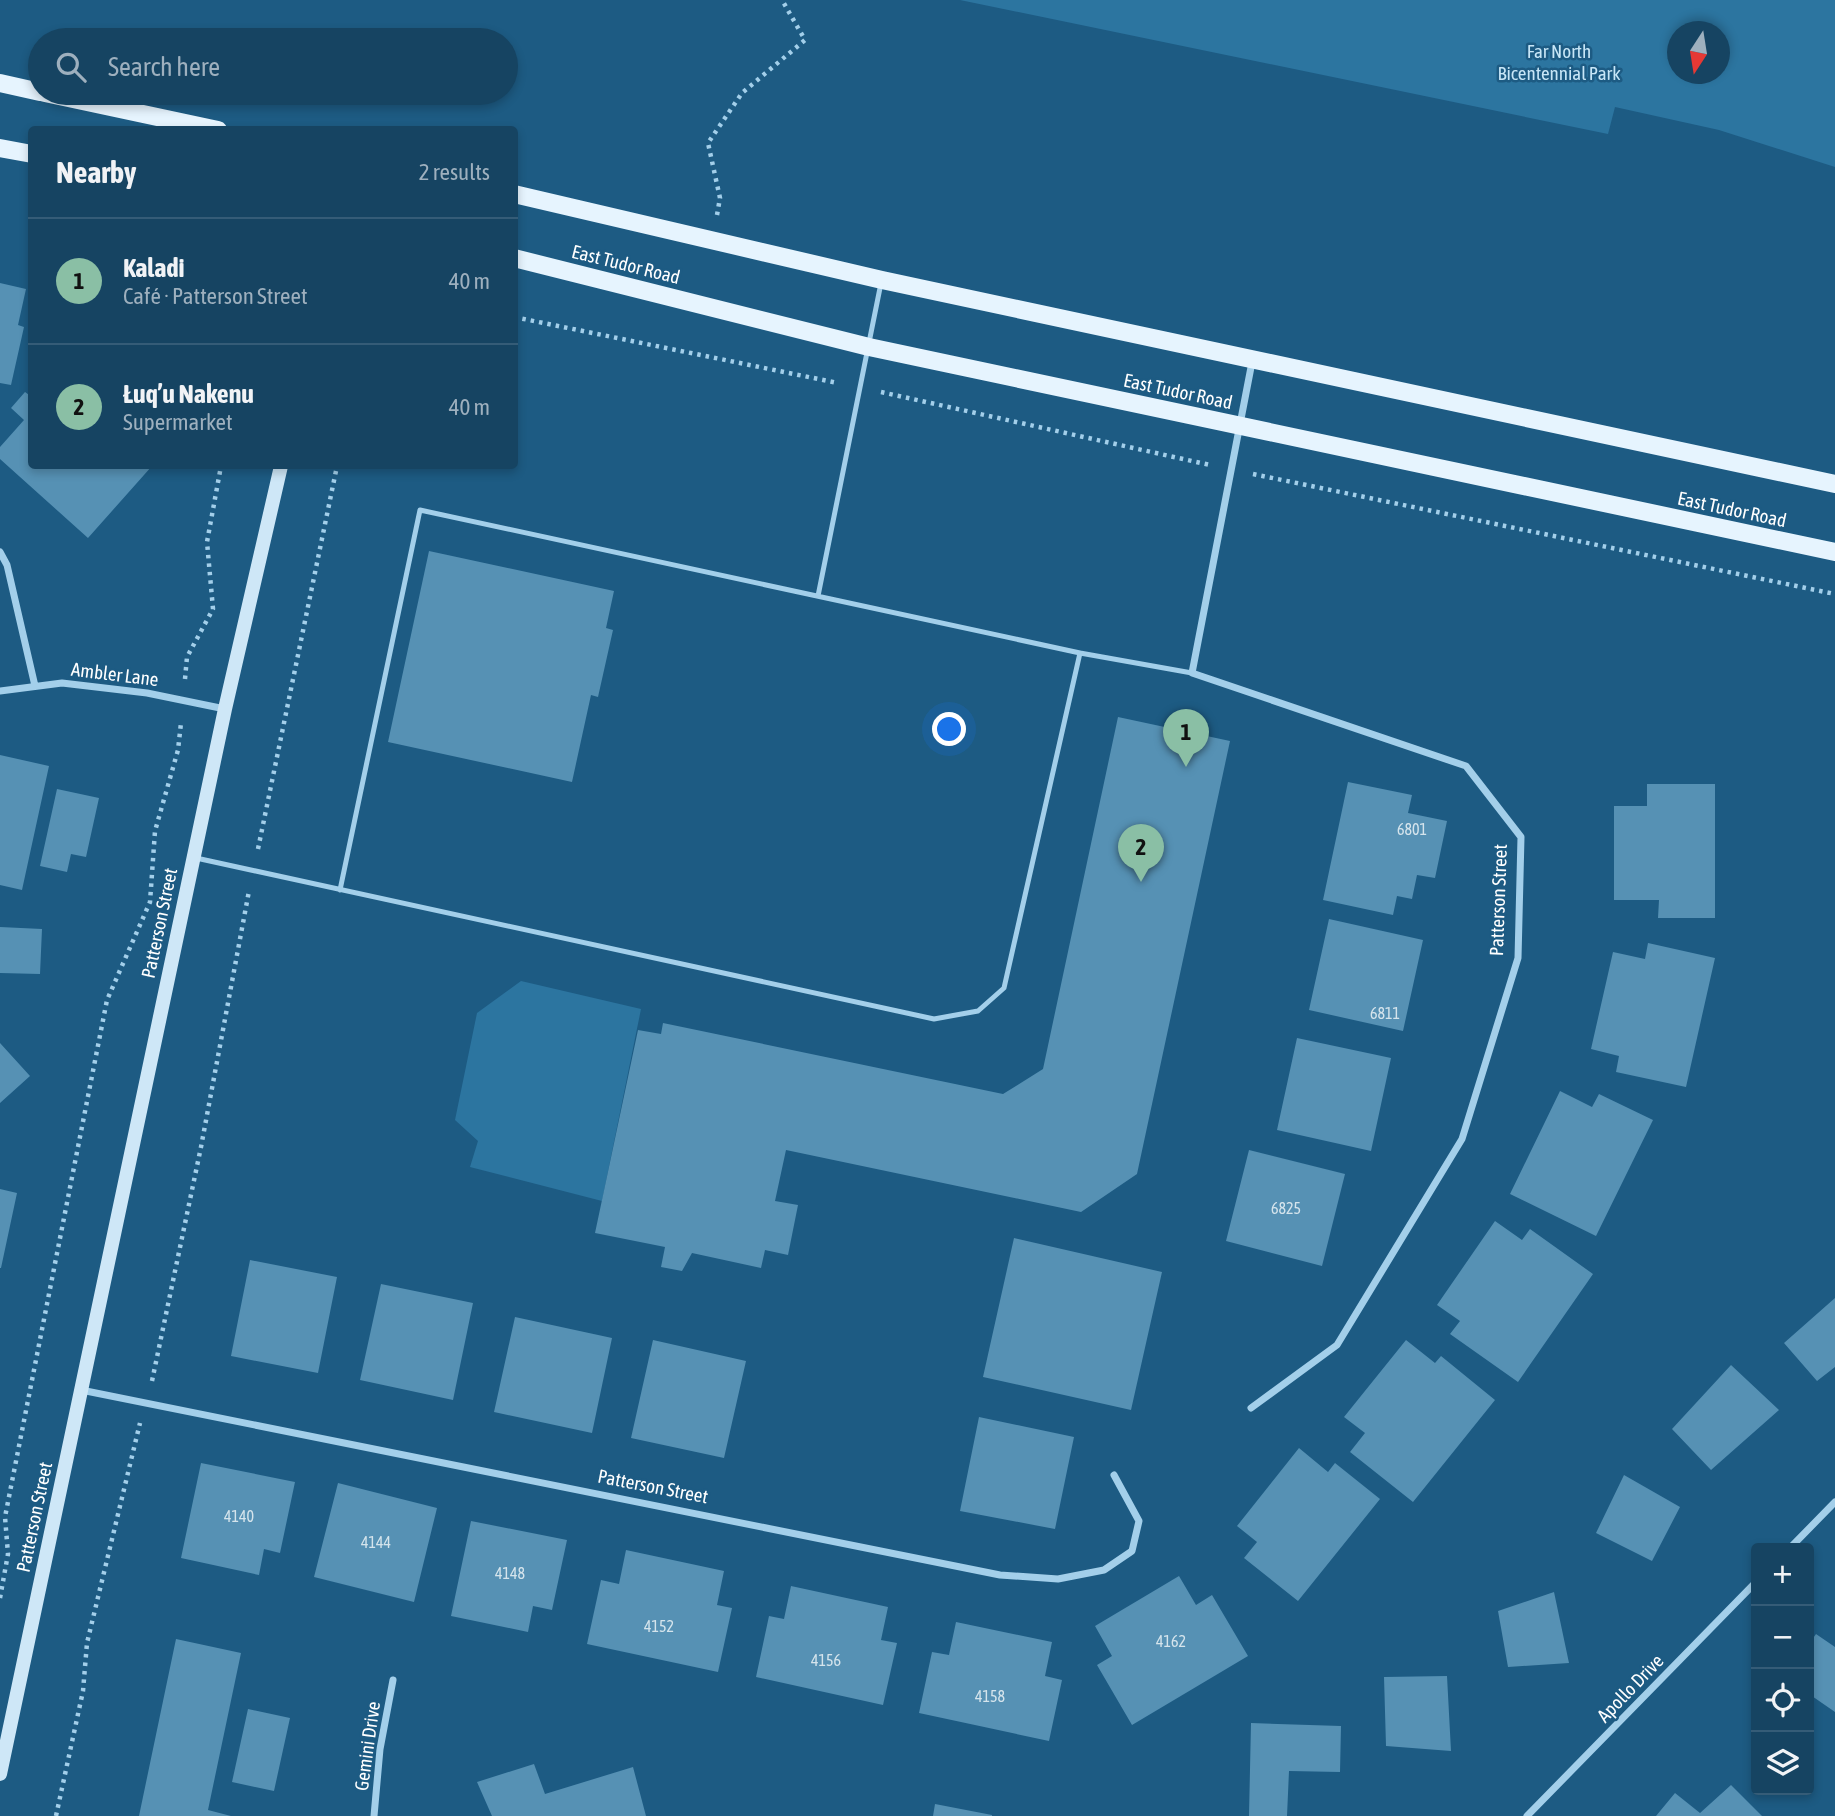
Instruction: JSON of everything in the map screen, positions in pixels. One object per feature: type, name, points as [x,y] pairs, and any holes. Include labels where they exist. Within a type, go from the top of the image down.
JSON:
[{"type":"main road","points":[[0,83],[28,89]]},
{"type":"main road","points":[[102,105],[199,126]]},
{"type":"main road","points":[[0,148],[28,154]]},
{"type":"main road","points":[[518,195],[882,280],[1835,484]]},
{"type":"main road","name":"East Tudor Road","points":[[518,259],[869,347],[1835,552]]},
{"type":"street","points":[[1192,673],[1229,468],[1252,359]]},
{"type":"street","name":"Patterson Street","points":[[0,1774],[225,709],[280,469]]},
{"type":"street","points":[[0,552],[7,565],[35,686]]},
{"type":"street","name":"Patterson Street","points":[[1192,673],[1466,766],[1521,837],[1518,958],[1462,1139],[1337,1345],[1251,1408]]},
{"type":"street","name":"Ambler Lane","points":[[0,691],[62,683],[147,693],[225,709]]},
{"type":"street","name":"Patterson Street","points":[[80,1390],[1000,1575],[1058,1579],[1104,1570],[1132,1551],[1139,1521],[1114,1475]]},
{"type":"street","points":[[1795,1543],[1835,1502]]},
{"type":"street","name":"Apollo Drive","points":[[1527,1816],[1751,1587]]},
{"type":"street","name":"Gemini Drive","points":[[374,1816],[380,1749],[393,1679]]},
{"type":"lane","points":[[818,596],[882,280]]},
{"type":"lane","points":[[340,890],[420,510],[1080,653],[1192,673]]},
{"type":"lane","points":[[193,858],[934,1018],[978,1011],[1003,988],[1080,653]]},
{"type":"path","points":[[713,239],[720,198],[708,143],[742,93],[804,40],[782,0]]},
{"type":"path","points":[[518,318],[1835,594]]},
{"type":"path","points":[[0,1598],[8,1554],[5,1517],[107,1000],[150,902],[155,831],[178,750],[187,657],[213,610],[207,542],[220,469]]},
{"type":"path","points":[[56,1816],[83,1691],[87,1643],[157,1364],[336,469]]},
{"type":"green space","name":"Far North Bicentennial Park","points":[[960,0],[1835,0],[1835,167],[1719,130],[1615,107],[1608,134]]},
{"type":"green space","points":[[521,981],[641,1009],[602,1201],[470,1167],[478,1141],[455,1120],[477,1013]]},
{"type":"building","points":[[0,283],[26,289],[18,325],[24,327],[11,385],[0,383]]},
{"type":"building","points":[[25,392],[28,394],[28,469],[149,469],[88,538],[0,459],[0,447],[24,420],[11,408]]},
{"type":"building","points":[[429,551],[614,591],[606,628],[613,630],[598,697],[591,695],[572,782],[388,742]]},
{"type":"building","points":[[1118,717],[1230,741],[1137,1174],[1081,1212],[786,1150],[775,1201],[798,1205],[788,1255],[765,1250],[761,1268],[692,1253],[682,1271],[661,1267],[665,1247],[595,1233],[638,1030],[661,1034],[663,1023],[1003,1094],[1043,1069]]},
{"type":"building","points":[[0,755],[49,766],[22,890],[0,885]]},
{"type":"building","points":[[1348,782],[1412,795],[1408,813],[1447,821],[1435,878],[1417,875],[1412,899],[1397,896],[1393,915],[1323,900]]},
{"type":"building","points":[[1647,784],[1715,784],[1715,918],[1658,918],[1659,900],[1614,900],[1614,806],[1647,806]]},
{"type":"building","points":[[57,789],[99,798],[86,857],[71,854],[67,872],[40,866]]},
{"type":"building","points":[[1329,919],[1423,940],[1403,1031],[1309,1010]]},
{"type":"building","points":[[0,927],[42,929],[40,974],[0,973]]},
{"type":"building","points":[[1648,943],[1715,958],[1686,1087],[1616,1072],[1619,1056],[1591,1049],[1613,952],[1645,959]]},
{"type":"building","points":[[1297,1038],[1391,1058],[1371,1151],[1277,1130]]},
{"type":"building","points":[[0,1043],[30,1076],[0,1103]]},
{"type":"building","points":[[1560,1091],[1592,1107],[1599,1094],[1653,1120],[1596,1236],[1510,1194]]},
{"type":"building","points":[[1249,1150],[1345,1174],[1322,1266],[1226,1241]]},
{"type":"building","points":[[0,1189],[17,1193],[1,1268],[0,1268]]},
{"type":"building","points":[[1495,1221],[1522,1240],[1530,1229],[1593,1274],[1518,1382],[1450,1334],[1460,1321],[1437,1305]]},
{"type":"building","points":[[1014,1238],[1162,1272],[1131,1410],[983,1377]]},
{"type":"building","points":[[250,1260],[337,1277],[318,1373],[231,1356]]},
{"type":"building","points":[[381,1284],[473,1303],[453,1400],[360,1380]]},
{"type":"building","points":[[1835,1298],[1835,1367],[1817,1381],[1784,1343]]},
{"type":"building","points":[[515,1317],[612,1338],[592,1433],[494,1412]]},
{"type":"building","points":[[653,1340],[746,1361],[724,1458],[631,1438]]},
{"type":"building","points":[[1406,1340],[1435,1363],[1441,1356],[1495,1400],[1413,1502],[1350,1452],[1365,1433],[1344,1417]]},
{"type":"building","points":[[1731,1365],[1779,1410],[1711,1470],[1672,1429]]},
{"type":"building","points":[[979,1417],[1074,1437],[1055,1529],[960,1511]]},
{"type":"building","points":[[1299,1448],[1328,1472],[1335,1463],[1380,1499],[1298,1601],[1244,1558],[1257,1542],[1237,1526]]},
{"type":"building","points":[[201,1463],[295,1482],[280,1553],[264,1549],[259,1575],[181,1558]]},
{"type":"building","points":[[1624,1475],[1680,1507],[1652,1561],[1596,1533]]},
{"type":"building","points":[[338,1483],[437,1508],[414,1602],[314,1577]]},
{"type":"building","points":[[471,1521],[567,1540],[552,1610],[533,1606],[528,1632],[451,1616]]},
{"type":"building","points":[[626,1550],[724,1571],[717,1605],[732,1608],[718,1672],[587,1644],[601,1580],[619,1584]]},
{"type":"building","points":[[1179,1576],[1196,1605],[1212,1595],[1248,1656],[1132,1725],[1097,1665],[1112,1656],[1095,1626]]},
{"type":"building","points":[[791,1586],[888,1607],[881,1640],[897,1643],[883,1705],[756,1677],[769,1616],[784,1619]]},
{"type":"building","points":[[1554,1592],[1569,1663],[1508,1667],[1498,1611]]},
{"type":"building","points":[[956,1622],[1052,1642],[1045,1676],[1062,1680],[1049,1741],[919,1713],[932,1652],[949,1655]]},
{"type":"building","points":[[1816,1634],[1835,1647],[1835,1712],[1814,1697]]},
{"type":"building","points":[[176,1639],[241,1653],[208,1810],[231,1816],[139,1816]]},
{"type":"building","points":[[1447,1676],[1451,1751],[1386,1746],[1384,1677]]},
{"type":"building","points":[[248,1709],[290,1718],[274,1791],[232,1782]]},
{"type":"building","points":[[1251,1723],[1341,1726],[1340,1772],[1289,1771],[1287,1816],[1249,1816]]},
{"type":"building","points":[[534,1764],[545,1794],[633,1767],[646,1816],[492,1816],[477,1782]]},
{"type":"building","points":[[1731,1785],[1762,1816],[1656,1816],[1675,1793],[1700,1813]]},
{"type":"building","points":[[935,1804],[992,1815],[992,1816],[933,1816]]},
{"type":"place","name":"Kaladi","points":[[1186,767]]},
{"type":"place","name":"Łuq’u Nakenu","points":[[1141,882]]}]
